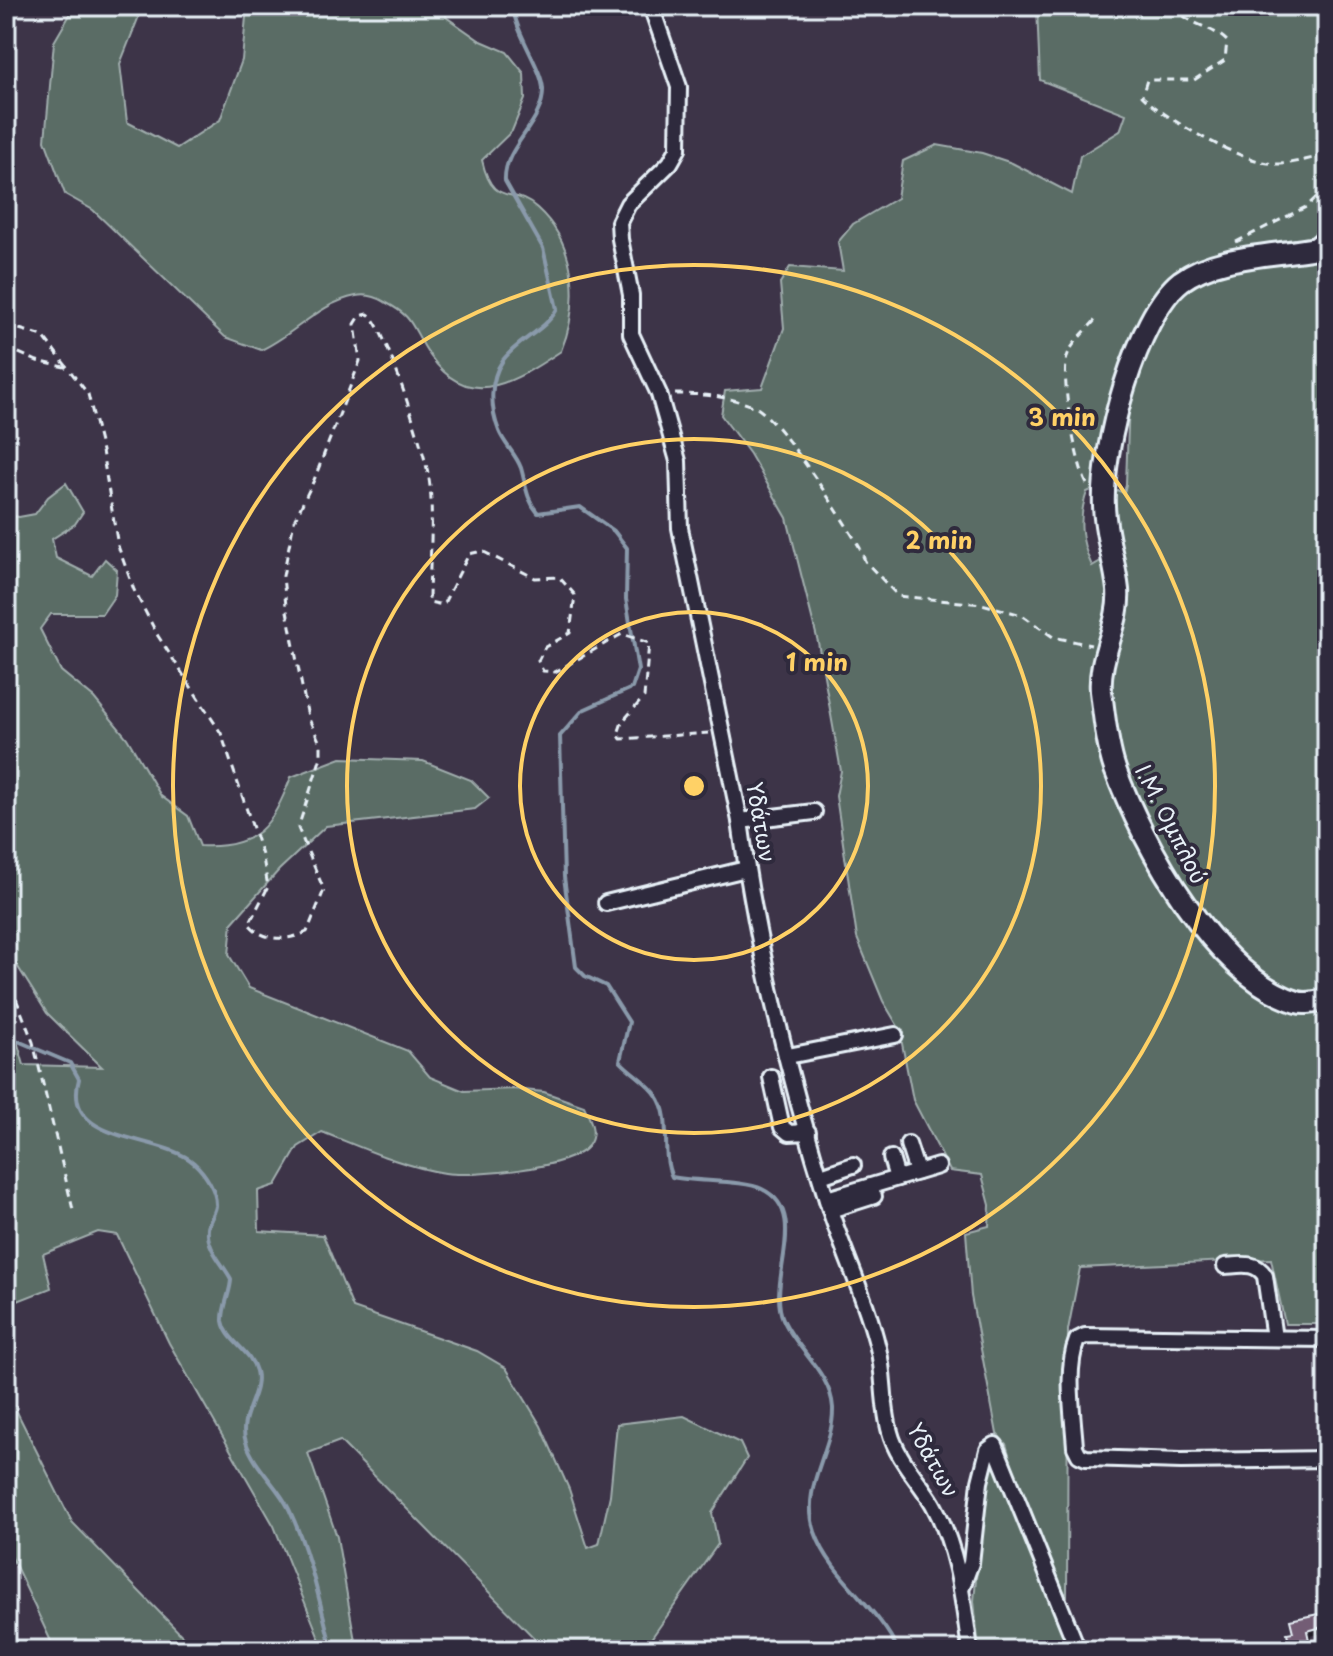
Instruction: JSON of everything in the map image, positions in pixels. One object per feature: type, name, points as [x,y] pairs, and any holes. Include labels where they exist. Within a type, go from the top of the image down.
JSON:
[{"type":"street","name":"Υδάτων","points":[[651,6],[679,87],[678,149],[670,163],[628,204],[619,222],[631,295],[631,334],[659,394],[678,461],[680,528],[740,821],[746,869],[788,1056],[829,1204],[878,1347],[889,1431],[895,1448],[933,1504],[948,1537],[962,1587],[970,1650]]},
{"type":"street","name":"Ι.Μ. Ομπλού","points":[[1327,239],[1316,248],[1203,269],[1179,283],[1138,341],[1115,422],[1104,501],[1119,592],[1106,647],[1101,688],[1115,767],[1164,871],[1204,931],[1250,974],[1276,992],[1300,1003],[1327,1000]]},
{"type":"street","points":[[740,821],[814,812]]},
{"type":"street","points":[[606,903],[746,869]]},
{"type":"street","points":[[788,1056],[895,1035]]},
{"type":"street","points":[[771,1077],[782,1127],[789,1133],[808,1132]]},
{"type":"street","points":[[908,1144],[917,1172]]},
{"type":"street","points":[[891,1158],[897,1178]]},
{"type":"street","points":[[821,1176],[853,1165]]},
{"type":"street","points":[[829,1204],[938,1166]]},
{"type":"street","points":[[829,1204],[874,1196]]},
{"type":"street","points":[[1225,1266],[1252,1265],[1265,1276],[1274,1338]]},
{"type":"street","points":[[1327,1339],[1085,1336],[1077,1340],[1073,1349],[1075,1447],[1086,1458],[1181,1461],[1327,1459]]},
{"type":"street","points":[[962,1587],[971,1563],[980,1482],[988,1450],[995,1445],[1078,1650]]},
{"type":"path","points":[[1174,6],[1180,15],[1216,30],[1227,41],[1225,60],[1194,80],[1147,80],[1142,96],[1162,114],[1232,151],[1275,164],[1327,155]]},
{"type":"path","points":[[1233,243],[1306,207],[1327,187]]},
{"type":"path","points":[[6,325],[43,336],[88,394],[102,451],[118,546],[134,590],[158,636],[221,733],[263,858],[268,887],[249,924],[255,932],[280,940],[307,932],[324,890],[298,828],[321,757],[321,745],[308,717],[283,576],[294,521],[314,480],[360,361],[355,324],[360,316],[368,314],[375,319],[388,346],[428,474],[429,602],[443,605],[469,554],[482,551],[535,578],[559,577],[575,595],[570,633],[545,647],[538,661],[543,671],[555,672],[622,634],[649,643],[644,697],[622,722],[618,734],[621,739],[721,732]]},
{"type":"path","points":[[1096,319],[1068,352],[1064,387],[1084,480],[1104,501]]},
{"type":"path","points":[[6,347],[37,361],[69,368]]},
{"type":"path","points":[[659,394],[717,395],[753,406],[766,415],[812,475],[860,548],[865,561],[898,596],[982,604],[1022,615],[1053,637],[1106,647]]},
{"type":"path","points":[[6,973],[33,1042],[74,1214]]},
{"type":"green space","points":[[75,6],[143,6],[120,64],[127,122],[177,148],[220,120],[242,60],[247,6],[447,6],[446,17],[479,40],[507,52],[524,73],[525,99],[512,131],[482,160],[486,175],[498,191],[528,201],[551,223],[561,239],[568,257],[573,295],[561,351],[506,382],[488,387],[471,386],[455,380],[439,367],[405,315],[382,300],[364,295],[330,305],[261,350],[225,337],[93,210],[65,194],[45,140],[54,42]]},
{"type":"green space","points":[[1037,6],[1327,6],[1327,989],[1291,988],[1255,969],[1220,937],[1161,849],[1122,760],[1113,726],[1111,689],[1126,588],[1111,498],[1117,490],[1124,493],[1129,398],[1142,359],[1184,287],[1168,286],[1132,337],[1122,365],[1096,488],[1087,492],[1081,520],[1092,566],[1106,558],[1110,607],[1097,653],[1099,732],[1109,772],[1158,875],[1185,921],[1219,957],[1267,997],[1291,1007],[1327,1007],[1327,1324],[1285,1324],[1271,1259],[1080,1268],[1068,1330],[1067,1597],[1031,1531],[1006,1444],[997,1434],[971,1296],[966,1232],[989,1226],[990,1205],[982,1175],[950,1171],[913,1100],[899,1028],[883,1001],[857,938],[836,796],[841,771],[818,642],[787,518],[750,454],[721,415],[725,391],[762,388],[784,328],[780,283],[790,267],[843,271],[838,242],[853,224],[897,198],[903,161],[937,145],[982,153],[1012,163],[1072,194],[1080,156],[1120,131],[1126,114],[1040,80]]},
{"type":"green space","points":[[66,483],[83,512],[75,524],[52,539],[56,558],[92,576],[105,559],[117,570],[115,595],[102,614],[51,614],[40,629],[61,671],[94,698],[127,738],[161,796],[188,816],[200,846],[219,846],[249,838],[269,821],[291,777],[341,758],[423,761],[471,780],[489,798],[475,809],[326,826],[279,870],[232,923],[229,955],[249,988],[408,1051],[430,1077],[464,1091],[513,1089],[544,1092],[584,1106],[592,1126],[591,1141],[578,1154],[542,1166],[459,1174],[398,1161],[322,1132],[298,1147],[276,1185],[258,1191],[259,1231],[323,1235],[353,1308],[477,1351],[506,1368],[541,1426],[569,1489],[588,1548],[599,1544],[610,1495],[617,1424],[684,1416],[740,1443],[747,1458],[712,1513],[718,1544],[643,1650],[546,1650],[340,1441],[308,1453],[337,1537],[355,1641],[362,1650],[324,1650],[274,1526],[169,1343],[117,1235],[98,1232],[43,1254],[51,1288],[15,1302],[6,1312],[6,1003],[24,1065],[102,1067],[47,1013],[6,948],[6,515],[19,517],[35,514],[48,497]]},
{"type":"green space","points":[[6,1390],[72,1522],[196,1650],[55,1650],[6,1545]]},
{"type":"green space","points":[[992,1463],[1073,1650],[979,1650],[974,1601],[985,1481]]},
{"type":"building","points":[[1323,1613],[1326,1626],[1307,1631],[1311,1649],[1327,1646],[1327,1650],[1291,1650],[1287,1633],[1293,1632],[1290,1620]]},
{"type":"waterway","points":[[513,6],[518,27],[543,89],[537,113],[510,157],[505,181],[543,248],[557,309],[498,368],[492,394],[494,413],[501,436],[519,463],[529,497],[538,513],[580,507],[614,531],[627,548],[626,599],[638,670],[632,688],[583,710],[560,736],[564,877],[576,967],[585,976],[606,986],[629,1022],[620,1061],[649,1087],[662,1105],[672,1177],[754,1186],[777,1200],[784,1214],[785,1249],[779,1303],[783,1319],[826,1383],[833,1408],[832,1424],[811,1500],[815,1532],[832,1564],[879,1619],[898,1650]]},
{"type":"waterway","points":[[6,1036],[70,1063],[79,1079],[77,1100],[85,1116],[99,1127],[179,1153],[194,1163],[210,1183],[216,1206],[208,1226],[208,1236],[212,1249],[231,1279],[223,1321],[256,1371],[256,1389],[245,1424],[246,1442],[284,1501],[296,1526],[314,1579],[332,1650]]}]
